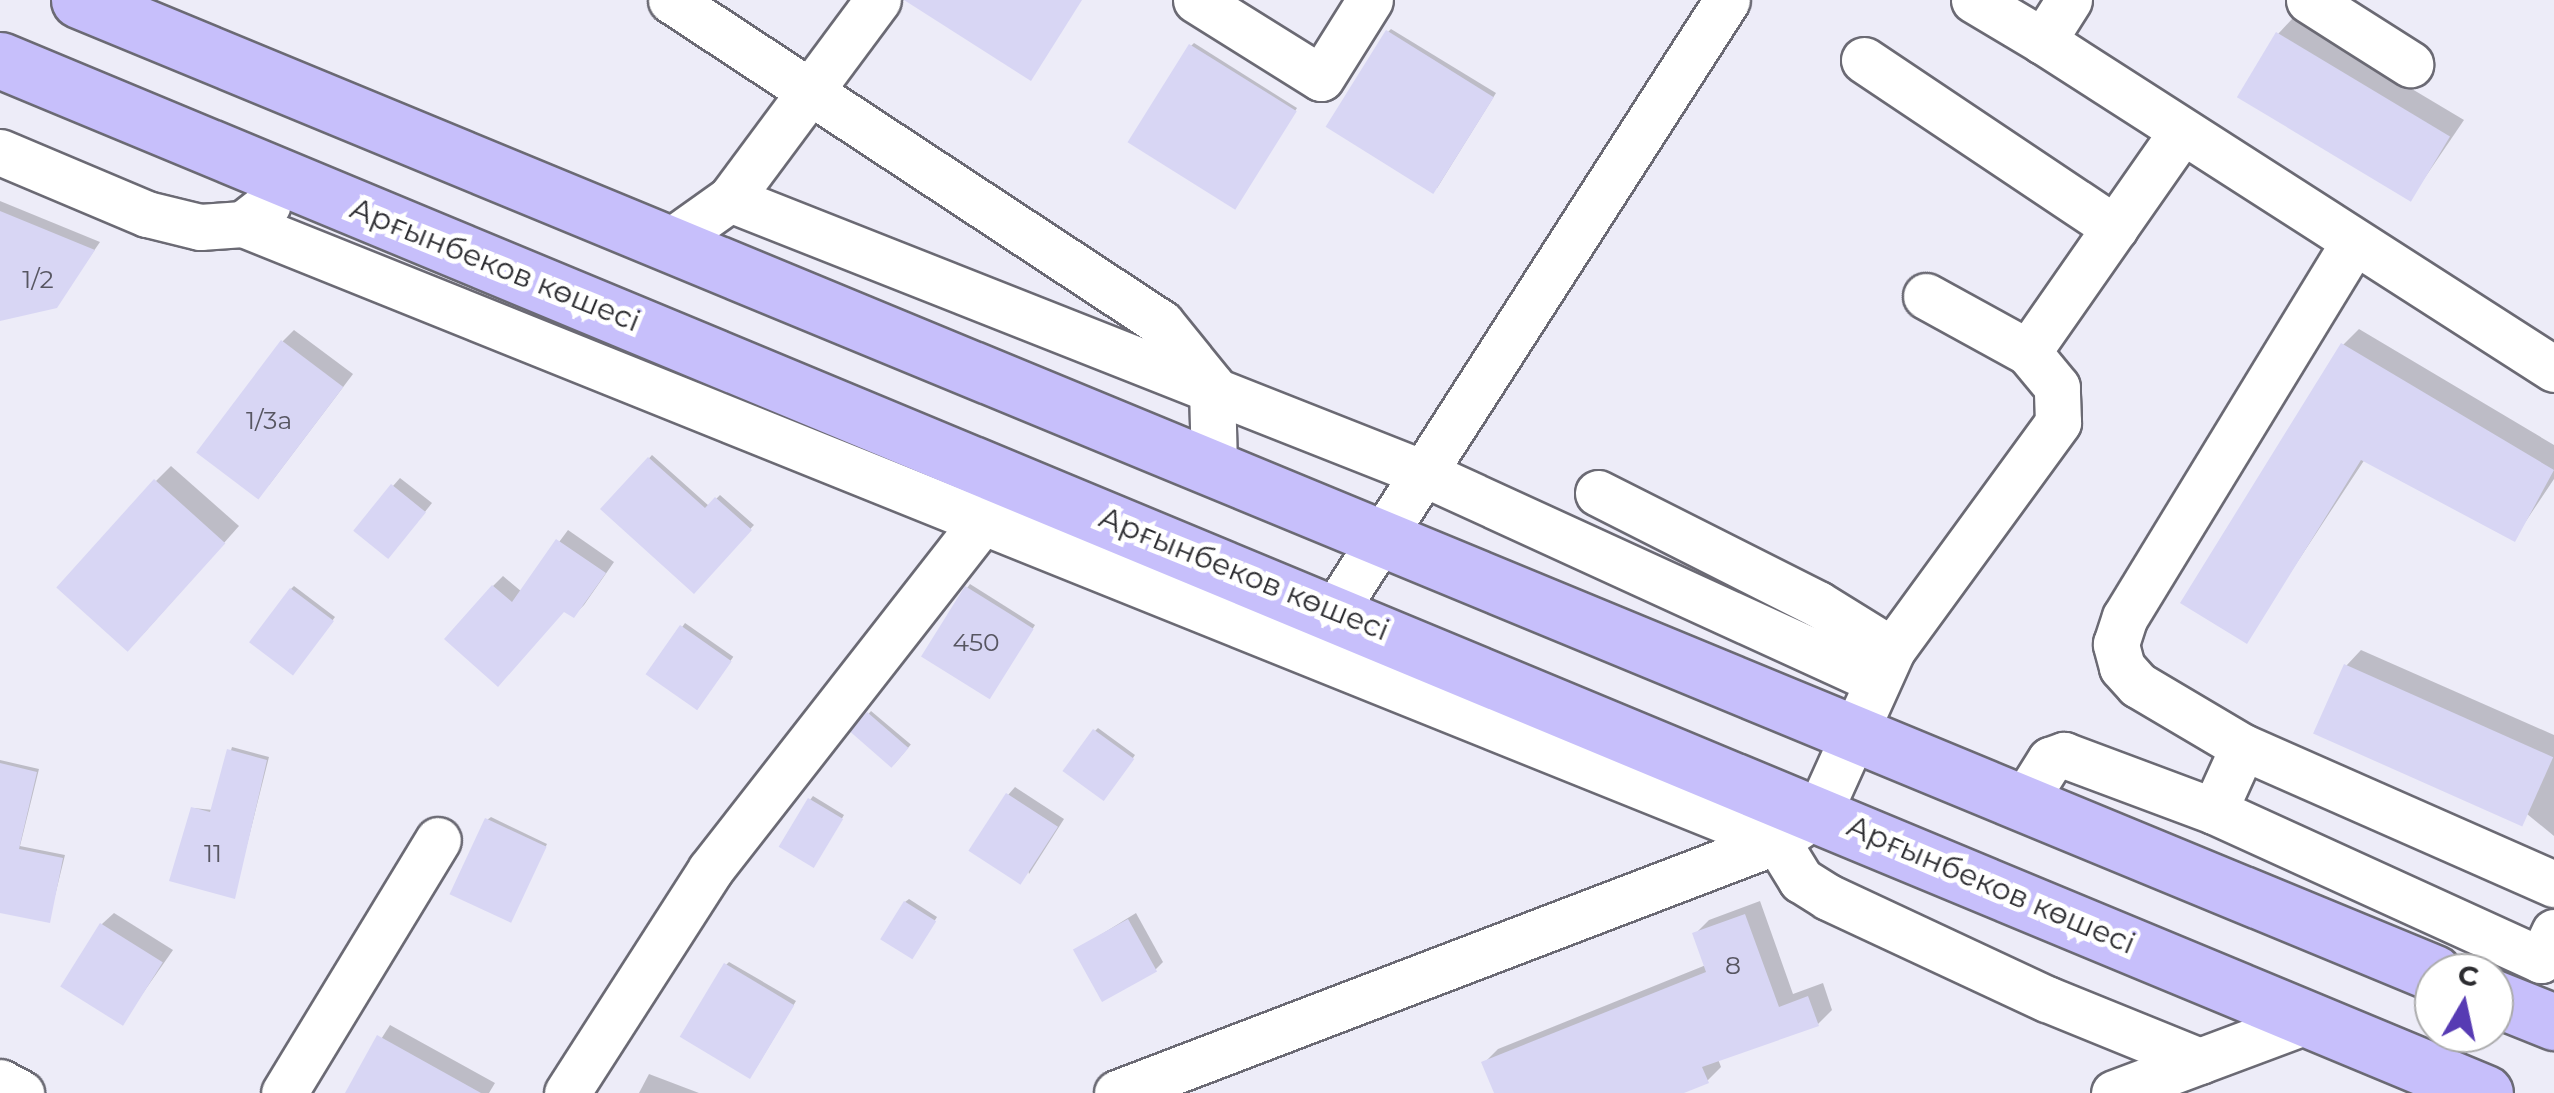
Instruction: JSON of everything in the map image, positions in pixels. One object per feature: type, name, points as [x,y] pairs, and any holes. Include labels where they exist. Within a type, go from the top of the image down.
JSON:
[{"type":"main road","points":[[79,0],[2414,965]]},
{"type":"main road","name":"Арғынбеков көшесі","points":[[0,60],[1334,612],[1798,827],[2309,1020],[2485,1093]]},
{"type":"main road","points":[[2514,1006],[2554,1022]]},
{"type":"street","points":[[671,0],[1161,323],[1212,386],[1214,469]]},
{"type":"street","points":[[668,242],[730,199],[814,92],[878,0]]},
{"type":"street","points":[[1196,0],[1321,78],[1370,0]]},
{"type":"street","points":[[1334,612],[1726,0]]},
{"type":"street","points":[[1974,0],[2553,372]]},
{"type":"street","points":[[2043,41],[2069,0]]},
{"type":"street","points":[[2309,0],[2410,64]]},
{"type":"street","points":[[1864,60],[2115,228]]},
{"type":"street","points":[[2028,352],[2181,133]]},
{"type":"street","points":[[0,152],[147,214],[200,227],[243,224],[982,522],[1798,827]]},
{"type":"street","points":[[243,224],[296,182]]},
{"type":"street","points":[[730,199],[1212,386],[1883,665]]},
{"type":"street","points":[[2353,244],[2124,618],[2116,644],[2122,666],[2138,685],[2242,747],[2554,884]]},
{"type":"street","points":[[1926,296],[2028,352],[2057,387],[2058,422],[1883,665],[1856,734],[1798,827],[1801,880],[1828,897],[2047,999],[2200,1060]]},
{"type":"street","points":[[1598,493],[1818,604],[1883,665]]},
{"type":"street","points":[[566,1093],[710,870],[982,522]]},
{"type":"street","points":[[2214,811],[2242,747]]},
{"type":"street","points":[[2023,803],[2050,760],[2064,755],[2214,811],[2550,952]]},
{"type":"street","points":[[1117,1093],[1798,827]]},
{"type":"street","points":[[284,1093],[438,840]]},
{"type":"street","points":[[2114,1093],[2309,1020]]},
{"type":"street","points":[[0,1082],[21,1093]]},
{"type":"building","points":[[904,0],[1082,0],[1031,81]]},
{"type":"building","points":[[1386,30],[1494,97],[1433,194],[1326,127]]},
{"type":"building","points":[[2276,32],[2450,137],[2411,202],[2237,97]]},
{"type":"building","points":[[1189,44],[1297,111],[1235,210],[1128,142]]},
{"type":"building","points":[[0,211],[95,250],[57,308],[0,321]]},
{"type":"building","points":[[281,340],[343,387],[258,500],[196,453]]},
{"type":"building","points":[[2341,343],[2554,470],[2515,542],[2361,460],[2247,644],[2180,603]]},
{"type":"building","points":[[648,457],[705,508],[715,497],[752,530],[694,594],[600,509]]},
{"type":"building","points":[[154,479],[225,543],[128,652],[56,587]]},
{"type":"building","points":[[391,484],[426,512],[388,559],[353,531]]},
{"type":"building","points":[[556,539],[606,573],[574,618],[564,612],[498,687],[444,639],[492,585],[512,602]]},
{"type":"building","points":[[965,586],[1034,629],[990,699],[921,656]]},
{"type":"building","points":[[290,588],[334,621],[293,675],[249,642]]},
{"type":"building","points":[[680,625],[732,661],[697,710],[646,674]]},
{"type":"building","points":[[2344,664],[2553,757],[2522,827],[2313,733]]},
{"type":"building","points":[[867,712],[909,748],[891,768],[850,732]]},
{"type":"building","points":[[1093,729],[1134,759],[1104,801],[1062,771]]},
{"type":"building","points":[[227,749],[267,760],[235,899],[169,881],[191,807],[210,812]]},
{"type":"building","points":[[0,763],[37,772],[19,849],[63,858],[50,923],[0,913]]},
{"type":"building","points":[[1006,793],[1058,827],[1020,885],[968,851]]},
{"type":"building","points":[[808,798],[843,819],[814,868],[779,847]]},
{"type":"building","points":[[485,818],[547,847],[511,923],[450,894]]},
{"type":"building","points":[[904,901],[936,921],[912,959],[880,939]]},
{"type":"building","points":[[1745,914],[1779,1007],[1808,996],[1819,1026],[1702,1067],[1709,1083],[1684,1093],[1494,1093],[1481,1062],[1706,972],[1692,933]]},
{"type":"building","points":[[1128,919],[1157,971],[1102,1002],[1073,950]]},
{"type":"building","points":[[100,923],[163,962],[123,1026],[60,987]]},
{"type":"building","points":[[724,963],[794,1005],[750,1079],[680,1037]]},
{"type":"building","points":[[377,1035],[481,1093],[345,1093]]}]
